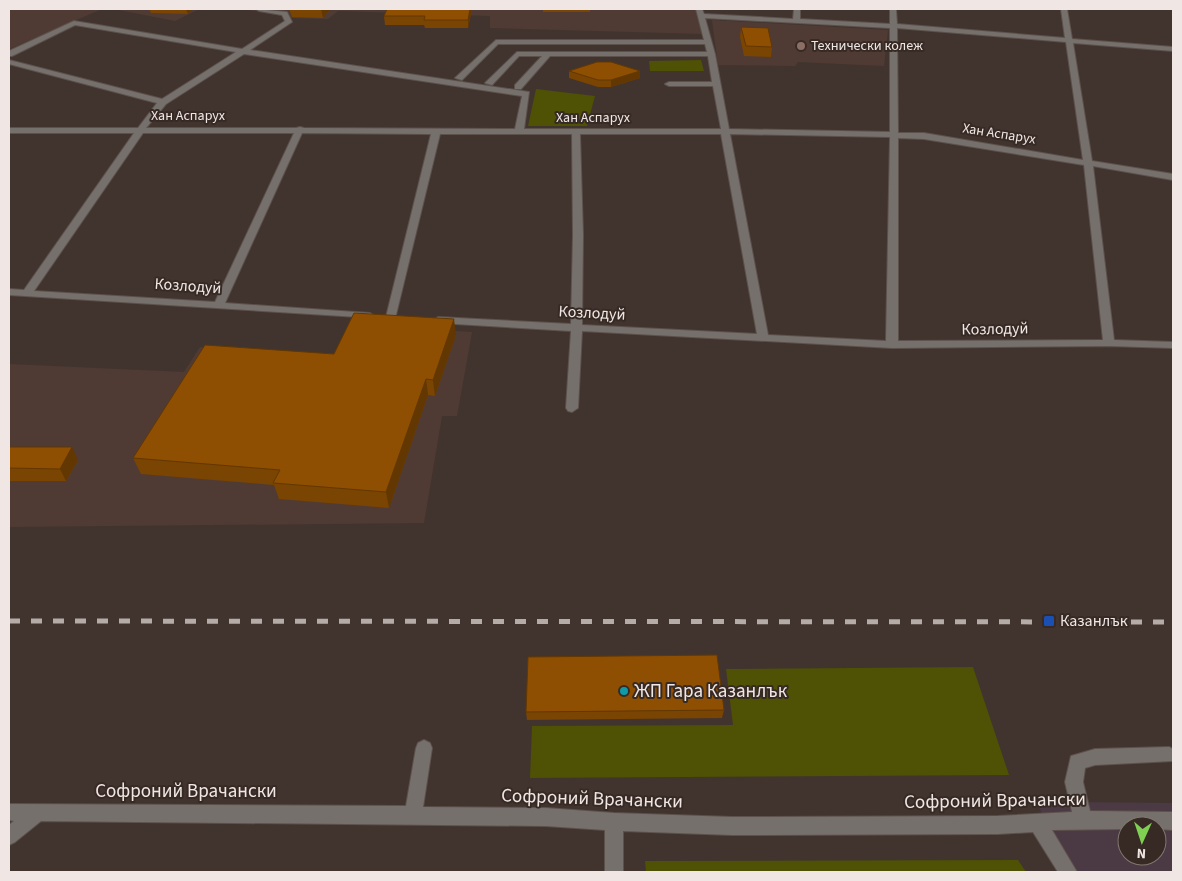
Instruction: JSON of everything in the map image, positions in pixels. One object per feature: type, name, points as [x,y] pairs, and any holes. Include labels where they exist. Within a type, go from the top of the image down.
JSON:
[{"type":"street","points":[[27,292],[140,129],[163,102],[289,22],[285,13],[258,9]]},
{"type":"street","points":[[796,21],[797,9]]},
{"type":"street","points":[[892,345],[893,9]]},
{"type":"street","points":[[1064,9],[1088,162],[1109,344]]},
{"type":"street","points":[[763,339],[711,54],[700,12],[796,21],[1069,39],[1173,49]]},
{"type":"street","points":[[9,54],[74,23],[242,51],[526,94],[519,131]]},
{"type":"street","points":[[459,78],[496,42],[708,42]]},
{"type":"street","points":[[489,83],[529,42]]},
{"type":"street","points":[[517,54],[711,54]]},
{"type":"street","points":[[518,87],[548,54]]},
{"type":"street","points":[[9,62],[163,102]]},
{"type":"street","points":[[669,84],[716,84]]},
{"type":"street","points":[[219,305],[300,129]]},
{"type":"street","name":"Хан Аспарух","points":[[9,130],[300,129],[812,132],[924,136],[1173,177]]},
{"type":"street","name":"Козлодуй","points":[[9,292],[396,317],[436,131]]},
{"type":"street","points":[[572,408],[578,328],[580,207],[576,131]]},
{"type":"street","name":"Козлодуй","points":[[430,320],[892,345],[1173,345]]},
{"type":"street","points":[[412,814],[424,748]]},
{"type":"street","points":[[1083,820],[1074,782],[1077,762],[1095,757],[1169,755]]},
{"type":"street","name":"Софроний Врачански","points":[[9,812],[412,814],[546,817],[614,822],[732,826],[1038,824],[1083,820],[1173,821]]},
{"type":"street","points":[[9,836],[38,812]]},
{"type":"street","points":[[614,822],[614,872]]},
{"type":"street","points":[[1038,824],[1068,872]]},
{"type":"shaded area","points":[[9,9],[102,9],[9,49]]},
{"type":"shaded area","points":[[114,9],[199,9],[175,21]]},
{"type":"shaded area","points":[[243,9],[699,9],[703,34],[490,28],[490,16],[338,11],[328,19],[292,18]]},
{"type":"shaded area","name":"Технически колеж","points":[[712,20],[888,30],[884,66],[798,62],[795,66],[718,65]]},
{"type":"shaded area","points":[[701,60],[704,71],[650,71],[649,61]]},
{"type":"shaded area","points":[[536,89],[595,96],[587,126],[528,126]]},
{"type":"shaded area","points":[[355,325],[472,332],[457,416],[442,416],[424,523],[9,527],[9,364],[184,372],[200,347],[340,357]]},
{"type":"shaded area","points":[[973,667],[1009,775],[530,778],[532,726],[733,725],[726,669]]},
{"type":"shaded area","points":[[1077,802],[1173,803],[1173,872],[1068,872],[1038,805]]},
{"type":"shaded area","points":[[1018,860],[1026,872],[646,872],[645,861]]},
{"type":"building","points":[[387,9],[470,9],[468,20],[424,20],[425,16],[384,16]]},
{"type":"building","points":[[741,27],[768,28],[772,47],[746,46]]},
{"type":"building","points":[[597,62],[611,62],[640,71],[611,80],[598,80],[569,71]]},
{"type":"building","points":[[354,313],[454,319],[433,380],[426,379],[386,492],[273,483],[280,470],[133,458],[205,345],[334,354]]},
{"type":"building","points":[[9,447],[72,447],[60,469],[9,468]]},
{"type":"building","name":"ЖП Гара Казанлък","points":[[717,655],[724,710],[526,712],[528,657]]},
{"type":"railway","points":[[9,621],[1173,622]]},
{"type":"place","name":"Технически колеж","points":[[801,46]]},
{"type":"place","name":"Казанлък","points":[[1049,621]]},
{"type":"place","name":"ЖП Гара Казанлък","points":[[624,691]]}]
